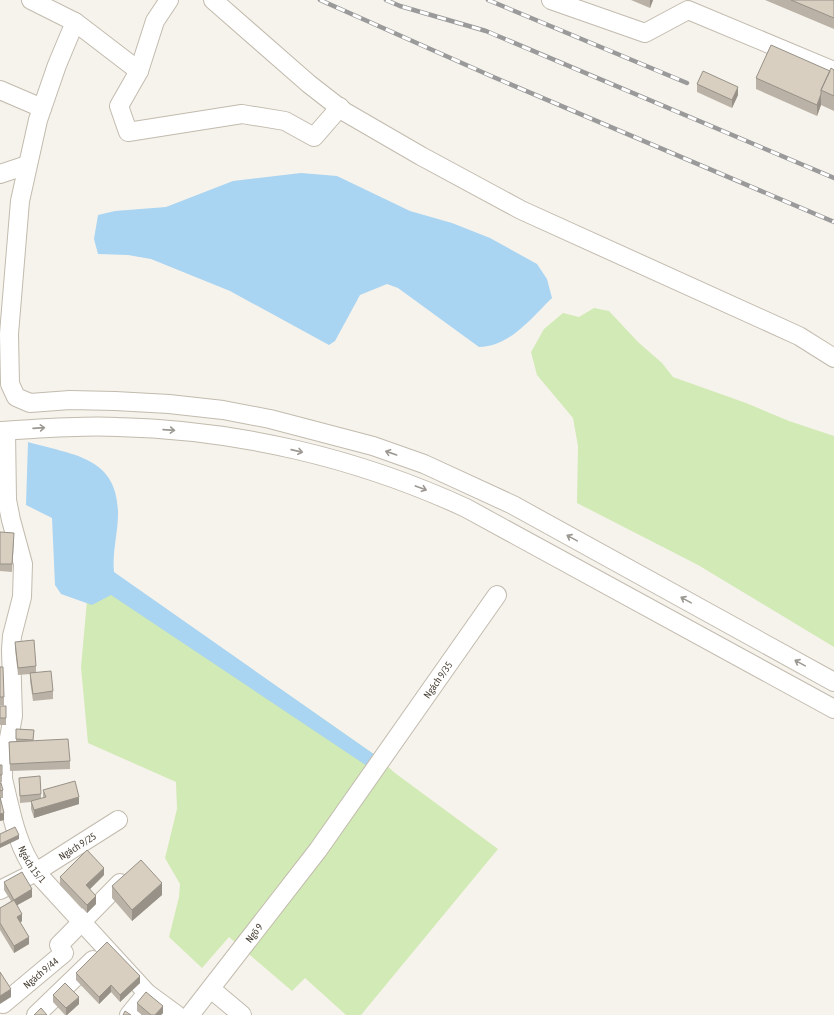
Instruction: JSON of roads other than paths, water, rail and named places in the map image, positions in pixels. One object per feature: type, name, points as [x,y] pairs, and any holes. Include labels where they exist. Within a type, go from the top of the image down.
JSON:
[{"type":"street","points":[[169,0],[155,21],[139,71],[119,106],[128,132],[242,114],[285,121],[314,137],[340,107]]},
{"type":"street","points":[[213,0],[309,84],[340,107],[421,156],[522,210],[799,336],[834,358]]},
{"type":"street","points":[[551,0],[645,34],[688,10],[834,71]]},
{"type":"street","points":[[42,2],[75,22],[139,71]]},
{"type":"street","points":[[75,22],[42,108],[20,201],[9,334],[10,384],[16,397],[30,403],[70,400],[115,401],[169,404],[226,411],[277,421],[372,446],[443,473],[513,504],[834,682]]},
{"type":"street","points":[[0,90],[42,108]]},
{"type":"street","points":[[0,174],[28,165]]},
{"type":"street","points":[[222,436],[226,411]]},
{"type":"street","points":[[3,431],[74,426],[172,430],[222,436],[274,445],[325,457],[376,472],[427,490],[517,534],[834,709]]},
{"type":"street","name":"Ngách 15/1","points":[[3,431],[8,500],[5,519],[23,564],[22,597],[12,636],[6,650],[13,716],[5,739],[1,771],[18,838],[26,859],[36,872],[82,920],[147,993],[177,1015]]},
{"type":"street","name":"Ngách 9/35","points":[[318,850],[497,595]]},
{"type":"street","name":"Ngách 9/25","points":[[0,890],[36,872],[118,820]]},
{"type":"street","name":"Ngõ 9","points":[[190,1015],[318,850]]},
{"type":"street","points":[[82,920],[120,883]]},
{"type":"street","name":"Ngách 9/44","points":[[4,1004],[64,954],[59,945],[82,920]]},
{"type":"street","points":[[36,1015],[106,947]]},
{"type":"street","points":[[211,989],[242,1015]]},
{"type":"street","points":[[129,1015],[147,993]]},
{"type":"water","points":[[301,173],[337,176],[410,211],[452,223],[490,238],[537,264],[547,279],[552,298],[520,330],[501,342],[479,347],[398,288],[387,284],[360,295],[335,341],[329,345],[230,291],[151,259],[128,255],[98,254],[94,239],[98,215],[115,211],[166,207],[233,181]]},
{"type":"water","points":[[28,442],[76,455],[90,461],[101,469],[110,480],[116,495],[118,514],[114,572],[375,755],[367,766],[111,595],[92,605],[61,594],[55,585],[52,518],[26,505]]},
{"type":"railway","points":[[320,0],[491,76],[834,222]]},
{"type":"railway","points":[[386,0],[400,6],[486,31],[834,178]]},
{"type":"railway","points":[[488,0],[687,83]]}]
